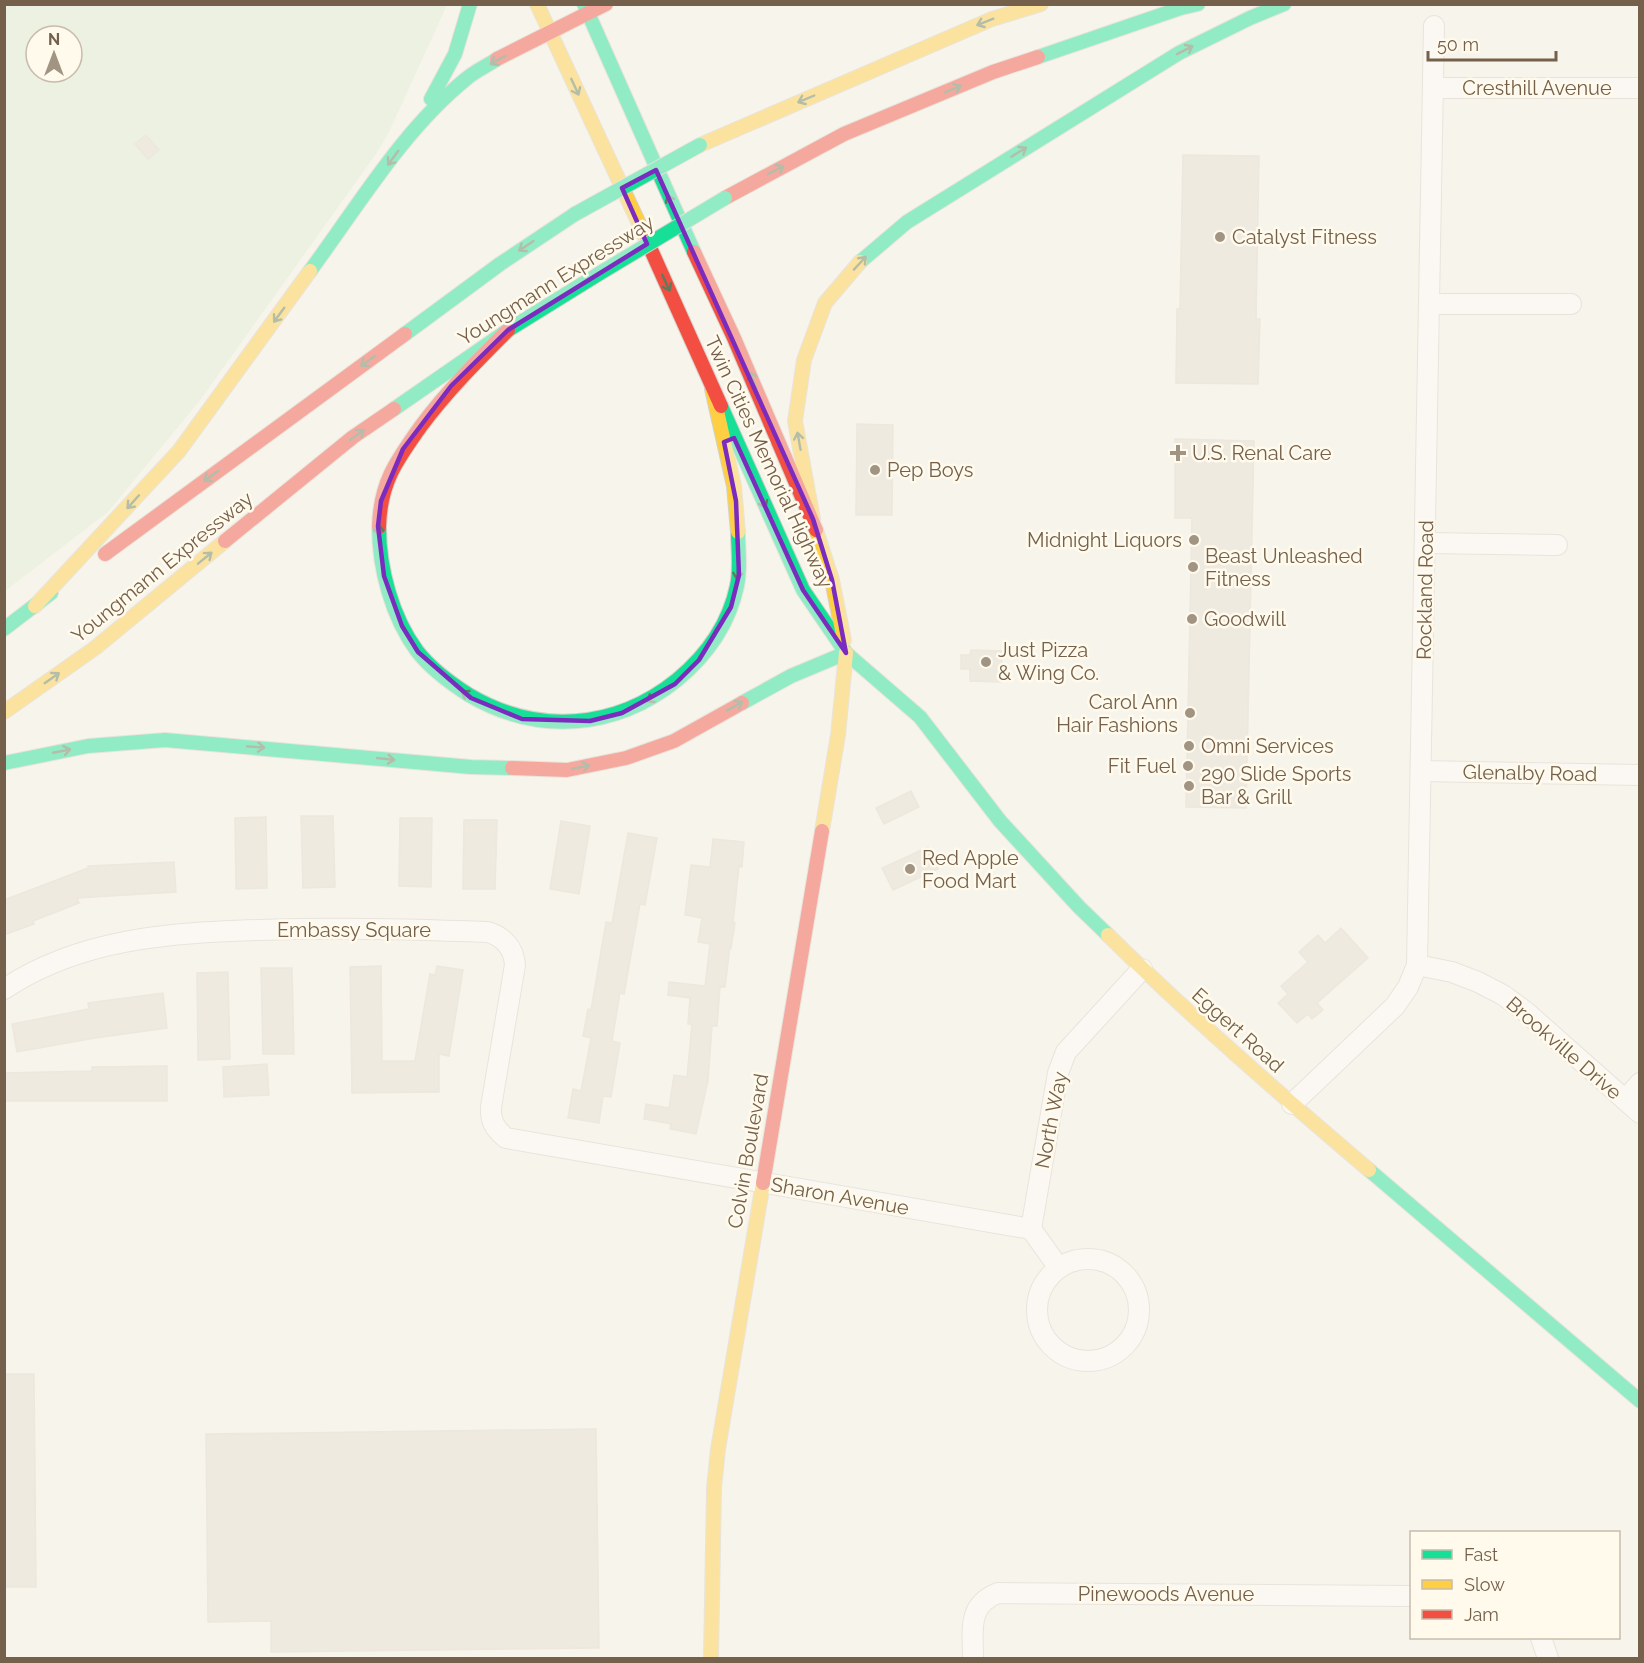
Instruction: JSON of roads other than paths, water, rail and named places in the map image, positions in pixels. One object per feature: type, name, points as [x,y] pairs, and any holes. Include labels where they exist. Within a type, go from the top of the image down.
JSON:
[{"type":"main road","points":[[35,606],[179,451],[407,138],[455,54],[470,4]]},
{"type":"main road","name":"Twin Cities Memorial Highway","points":[[537,4],[803,590],[846,653]]},
{"type":"main road","points":[[407,138],[445,97],[468,77],[501,57],[551,34],[586,9],[606,4]]},
{"type":"main road","name":"Youngmann Expressway","points":[[4,629],[500,264],[575,214],[700,145],[992,19],[1041,4]]},
{"type":"main road","name":"Youngmann Expressway","points":[[4,712],[95,648],[353,437],[508,330],[725,198],[844,134],[993,72],[1198,4]]},
{"type":"main road","points":[[813,519],[795,421],[804,360],[825,303],[862,260],[907,222],[1179,53],[1284,4]]},
{"type":"main road","name":"Twin Cities Memorial Highway","points":[[586,9],[668,198],[734,338],[813,519],[832,580],[846,653]]},
{"type":"main road","points":[[508,330],[451,386],[403,449],[389,474],[381,501],[378,526],[384,576],[402,626],[418,652],[442,676],[471,698],[496,711],[522,719],[550,723],[590,721],[622,713],[652,699],[675,684],[699,660],[717,636],[731,607],[740,563],[736,501],[712,389]]},
{"type":"main road","points":[[4,763],[88,746],[165,740],[471,767],[567,770],[626,758],[674,741],[791,676],[846,653]]},
{"type":"main road","name":"Eggert Road","points":[[846,653],[920,717],[1008,830],[1079,907],[1142,969],[1292,1104],[1640,1401]]},
{"type":"main road","name":"Colvin Boulevard","points":[[711,1659],[714,1488],[718,1449],[838,735],[846,653]]},
{"type":"street","name":"Rockland Road","points":[[1292,1104],[1395,1006],[1408,987],[1418,965],[1434,26]]},
{"type":"street","name":"Cresthill Avenue","points":[[1434,88],[1640,88]]},
{"type":"street","points":[[1430,304],[1571,304]]},
{"type":"street","points":[[1426,543],[1557,545]]},
{"type":"street","name":"Glenalby Road","points":[[1421,771],[1640,775]]},
{"type":"street","name":"Embassy Square","points":[[4,989],[25,976],[92,949],[154,936],[301,928],[375,928],[495,934],[506,943],[514,957],[515,965],[491,1107],[492,1123],[496,1130],[506,1138]]},
{"type":"street","name":"Brookville Drive","points":[[1418,965],[1452,972],[1503,995],[1526,1012],[1632,1107]]},
{"type":"street","name":"North Way","points":[[1031,1229],[1058,1073],[1066,1052],[1142,969]]},
{"type":"street","points":[[1632,1107],[1640,1083]]},
{"type":"street","name":"Sharon Avenue","points":[[506,1138],[1031,1229]]},
{"type":"street","points":[[1031,1229],[1059,1268]]},
{"type":"street","points":[[1082,1259],[1100,1261],[1118,1268],[1134,1287],[1138,1299],[1137,1323],[1132,1335],[1115,1353],[1103,1358],[1077,1360],[1054,1348],[1046,1338],[1038,1320],[1038,1301],[1049,1277],[1059,1268],[1082,1259]]},
{"type":"street","name":"Pinewoods Avenue","points":[[973,1659],[975,1613],[987,1597],[998,1593],[1410,1596]]},
{"type":"street","points":[[1541,1639],[1548,1659]]},
{"type":"place","name":"Catalyst Fitness","points":[[1220,237]]},
{"type":"place","name":"U.S. Renal Care","points":[[1178,453]]},
{"type":"place","name":"Pep Boys","points":[[875,470]]},
{"type":"place","name":"Midnight Liquors","points":[[1194,540]]},
{"type":"place","name":"Beast Unleashed Fitness","points":[[1193,567]]},
{"type":"place","name":"Goodwill","points":[[1192,619]]},
{"type":"place","name":"Just Pizza & Wing Co.","points":[[986,662]]},
{"type":"place","name":"Carol Ann Hair Fashions","points":[[1190,713]]},
{"type":"place","name":"Omni Services","points":[[1189,746]]},
{"type":"place","name":"Fit Fuel","points":[[1188,766]]},
{"type":"place","name":"290 Slide Sports Bar & Grill","points":[[1189,786]]},
{"type":"place","name":"Red Apple Food Mart","points":[[910,869]]}]
